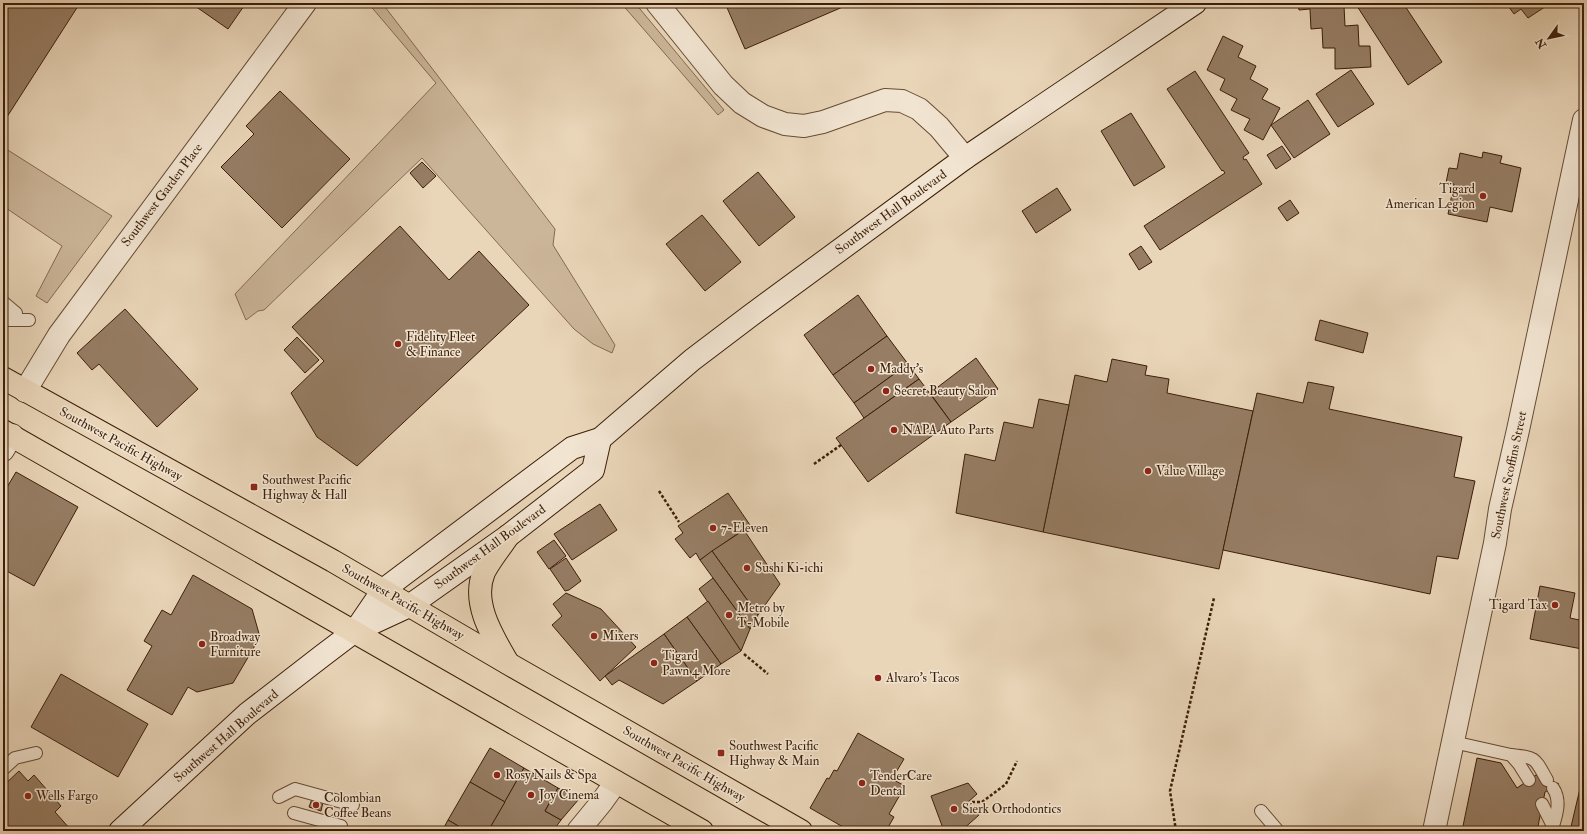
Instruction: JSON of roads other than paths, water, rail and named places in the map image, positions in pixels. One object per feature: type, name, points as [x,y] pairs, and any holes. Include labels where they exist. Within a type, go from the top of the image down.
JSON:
[{"type":"highway","name":"Southwest Pacific Highway","points":[[3,378],[333,561],[508,664],[801,831]]},
{"type":"highway","points":[[6,439],[355,631],[702,831]]},
{"type":"highway","points":[[508,536],[484,573],[480,595],[484,616],[508,664]]},
{"type":"main road","name":"Southwest Garden Place","points":[[25,391],[59,335],[305,3]]},
{"type":"main road","points":[[657,3],[723,85],[742,103],[763,116],[785,124],[804,126],[823,122],[885,100],[902,101],[919,109],[939,127],[965,158]]},
{"type":"main road","name":"Southwest Hall Boulevard","points":[[355,631],[383,590],[572,448],[600,439],[692,360],[965,158],[1195,3]]},
{"type":"main road","name":"Southwest Scoffins Street","points":[[1434,831],[1500,509],[1581,142],[1584,120]]},
{"type":"main road","name":"Southwest Hall Boulevard","points":[[120,831],[248,714],[355,631],[410,606],[508,536],[593,470],[600,439]]},
{"type":"main road","points":[[578,831],[616,782]]},
{"type":"lane","points":[[3,302],[16,313]]},
{"type":"lane","points":[[3,308],[16,313]]},
{"type":"lane","points":[[3,313],[16,313]]},
{"type":"lane","points":[[3,320],[29,320]]},
{"type":"lane","points":[[1453,742],[1511,755],[1530,757],[1536,761],[1558,799],[1558,810],[1553,828]]},
{"type":"lane","points":[[3,769],[15,758],[36,753]]},
{"type":"lane","points":[[1511,755],[1519,764],[1529,780]]},
{"type":"lane","points":[[279,797],[295,789],[353,805]]},
{"type":"lane","points":[[1542,804],[1553,828]]},
{"type":"lane","points":[[1261,811],[1278,831]]},
{"type":"lane","points":[[294,813],[341,826]]},
{"type":"place","name":"Tigard American Legion","points":[[1483,196]]},
{"type":"place","name":"Fidelity Fleet & Finance","points":[[398,344]]},
{"type":"place","name":"Maddy's","points":[[871,369]]},
{"type":"place","name":"Secret Beauty Salon","points":[[886,391]]},
{"type":"place","name":"NAPA Auto Parts","points":[[894,430]]},
{"type":"place","name":"Value Village","points":[[1148,471]]},
{"type":"place","name":"Southwest Pacific Highway & Hall","points":[[254,487]]},
{"type":"place","name":"7-Eleven","points":[[713,528]]},
{"type":"place","name":"Sushi Ki-ichi","points":[[747,568]]},
{"type":"place","name":"Tigard Tax","points":[[1555,605]]},
{"type":"place","name":"Metro by T-Mobile","points":[[729,615]]},
{"type":"place","name":"Mixers","points":[[594,636]]},
{"type":"place","name":"Broadway Furniture","points":[[202,644]]},
{"type":"place","name":"Tigard Pawn 4 More","points":[[654,663]]},
{"type":"place","name":"Alvaro's Tacos","points":[[878,678]]},
{"type":"place","name":"Southwest Pacific Highway & Main","points":[[721,753]]},
{"type":"place","name":"Rosy Nails & Spa","points":[[497,775]]},
{"type":"place","name":"TenderCare Dental","points":[[862,783]]},
{"type":"place","name":"Joy Cinema","points":[[531,795]]},
{"type":"place","name":"Wells Fargo","points":[[28,796]]},
{"type":"place","name":"Colombian Coffee Beans","points":[[316,805]]},
{"type":"place","name":"Sierk Orthodontics","points":[[954,809]]}]
